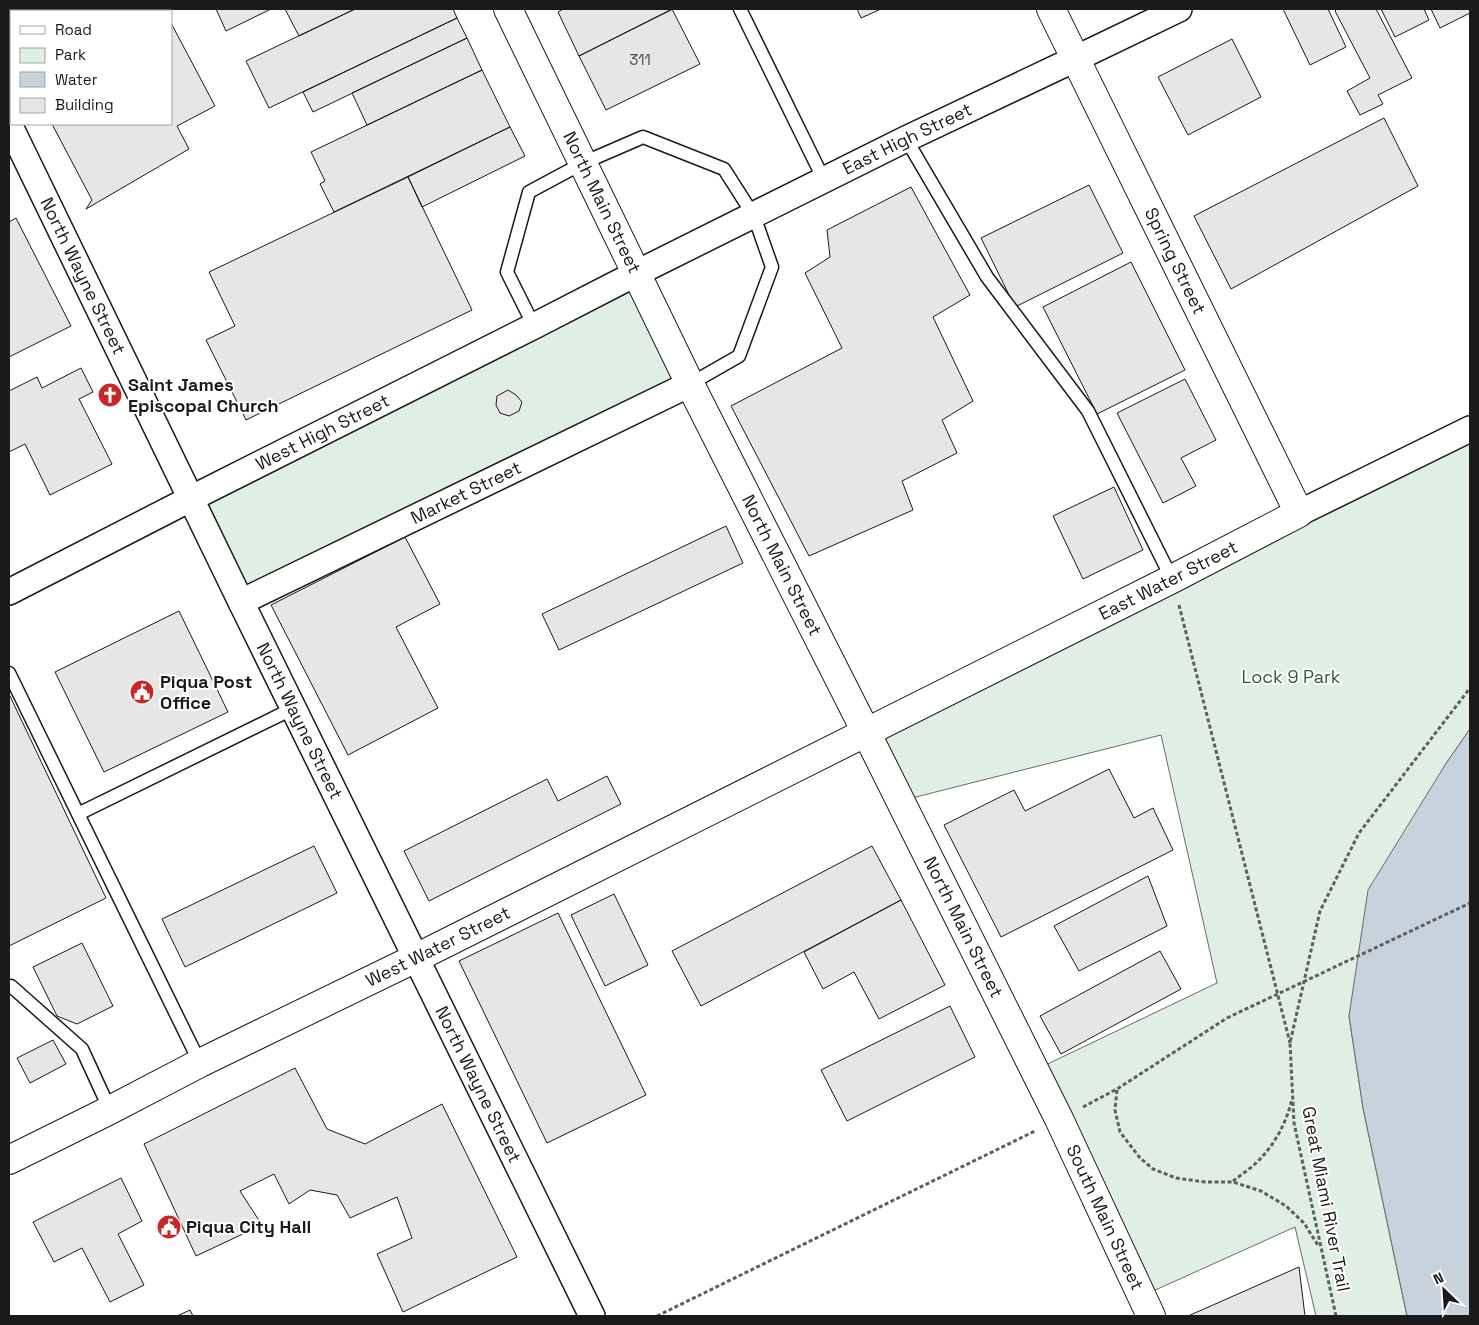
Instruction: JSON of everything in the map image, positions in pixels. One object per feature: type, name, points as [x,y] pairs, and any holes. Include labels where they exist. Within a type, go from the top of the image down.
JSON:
[{"type":"main road","name":"North Main Street","points":[[508,9],[690,384],[1059,1119]]},
{"type":"main road","name":"Spring Street","points":[[1051,9],[1299,513]]},
{"type":"main road","name":"East Water Street","points":[[866,732],[1172,579],[1299,513]]},
{"type":"main road","name":"West Water Street","points":[[9,1160],[866,732]]},
{"type":"main road","name":"South Main Street","points":[[1059,1119],[1151,1316]]},
{"type":"street","name":"East High Street","points":[[637,273],[906,139],[1179,9]]},
{"type":"street","name":"North Wayne Street","points":[[9,124],[241,602],[592,1316]]},
{"type":"street","name":"West High Street","points":[[9,592],[637,273]]},
{"type":"street","name":"Market Street","points":[[241,602],[690,384]]},
{"type":"street","name":"East Water Street","points":[[1299,513],[1470,429]]},
{"type":"lane","points":[[740,9],[824,180]]},
{"type":"lane","points":[[534,326],[507,272],[529,192],[583,163],[643,137],[724,169],[754,216],[772,267],[740,356],[690,384]]},
{"type":"lane","points":[[906,139],[986,277],[1088,411],[1172,579]]},
{"type":"lane","points":[[9,673],[200,1063]]},
{"type":"lane","points":[[78,814],[294,708]]},
{"type":"lane","points":[[9,987],[11,986],[82,1049],[110,1110]]},
{"type":"path","points":[[1172,579],[1290,1043]]},
{"type":"path","name":"Great Miami River Trail","points":[[1336,1316],[1294,1123],[1290,1043],[1320,911],[1350,850],[1359,833],[1470,688]]},
{"type":"path","points":[[656,1316],[1117,1089],[1227,1018],[1470,903]]},
{"type":"path","points":[[1117,1089],[1115,1110],[1120,1132],[1140,1158],[1152,1169],[1176,1178],[1205,1182],[1233,1182],[1261,1191],[1286,1206],[1304,1223],[1321,1250]]},
{"type":"path","points":[[1233,1182],[1260,1159],[1278,1137],[1289,1112],[1293,1094]]},
{"type":"green space","points":[[637,273],[690,384],[241,602],[192,498]]},
{"type":"green space","name":"Lock 9 Park","points":[[1470,429],[1470,729],[1445,765],[1349,1016],[1363,1108],[1407,1316],[1316,1316],[1295,1227],[1142,1296],[1035,1070],[1217,983],[1161,735],[900,801],[866,732]]},
{"type":"water","points":[[1470,729],[1470,1316],[1407,1316],[1363,1108],[1349,1016],[1368,890],[1445,765]]},
{"type":"building","points":[[164,9],[164,10],[122,10]]},
{"type":"building","points":[[216,9],[271,9],[226,31]]},
{"type":"building","points":[[285,9],[355,9],[299,36]]},
{"type":"building","points":[[355,9],[453,9],[457,18],[269,108],[246,61]]},
{"type":"building","points":[[563,9],[673,9],[579,56],[558,12]]},
{"type":"building","points":[[672,9],[700,64],[606,110],[579,56]]},
{"type":"building","points":[[857,9],[881,9],[861,18]]},
{"type":"building","points":[[1283,9],[1328,9],[1346,47],[1310,65]]},
{"type":"building","points":[[1337,9],[1376,9],[1412,78],[1378,95],[1383,104],[1360,115],[1347,91],[1370,78],[1335,11]]},
{"type":"building","points":[[1381,9],[1424,9],[1429,20],[1395,37]]},
{"type":"building","points":[[1431,9],[1470,9],[1470,13],[1440,28]]},
{"type":"building","points":[[457,18],[467,38],[313,112],[303,92]]},
{"type":"building","points":[[172,25],[215,106],[177,126],[189,149],[86,209],[92,200],[53,125],[172,125]]},
{"type":"building","points":[[467,38],[482,70],[367,125],[352,93]]},
{"type":"building","points":[[1232,39],[1261,97],[1188,135],[1158,77]]},
{"type":"building","points":[[482,70],[510,127],[334,212],[320,184],[325,181],[311,152]]},
{"type":"building","points":[[1384,118],[1418,186],[1231,289],[1194,216]]},
{"type":"building","points":[[510,127],[525,156],[422,207],[408,177]]},
{"type":"building","points":[[408,177],[472,310],[246,420],[206,340],[235,326],[209,272]]},
{"type":"building","points":[[1089,185],[1123,253],[1015,307],[981,238]]},
{"type":"building","points":[[911,187],[970,295],[933,317],[973,401],[942,420],[957,453],[902,481],[913,510],[809,556],[731,406],[842,348],[805,273],[830,257],[827,230]]},
{"type":"building","points":[[16,218],[71,326],[9,357],[9,222]]},
{"type":"building","points":[[1131,262],[1185,370],[1097,414],[1043,307]]},
{"type":"building","points":[[81,368],[93,392],[79,399],[112,464],[50,495],[25,444],[9,452],[9,391],[37,377],[42,388]]},
{"type":"building","points":[[1185,379],[1216,440],[1181,458],[1196,486],[1163,503],[1117,413]]},
{"type":"building","points":[[508,390],[522,402],[519,411],[509,416],[500,413],[496,405],[497,396]]},
{"type":"building","points":[[1114,487],[1143,550],[1083,579],[1053,516]]},
{"type":"building","points":[[726,526],[743,563],[559,650],[542,614]]},
{"type":"building","points":[[405,537],[440,604],[396,627],[438,708],[348,755],[271,605]]},
{"type":"building","name":"Piqua Post Office","points":[[179,611],[228,712],[104,772],[55,672]]},
{"type":"building","points":[[9,694],[106,898],[9,946]]},
{"type":"building","points":[[1109,769],[1134,818],[1153,808],[1173,850],[1001,937],[944,825],[1014,790],[1025,811]]},
{"type":"building","points":[[607,776],[621,804],[429,901],[404,851],[547,779],[558,801]]},
{"type":"building","points":[[314,846],[337,893],[185,967],[162,919]]},
{"type":"building","points":[[872,846],[901,900],[701,1006],[672,951]]},
{"type":"building","points":[[1148,876],[1167,926],[1079,971],[1054,926]]},
{"type":"building","points":[[614,894],[648,965],[605,986],[571,915]]},
{"type":"building","points":[[901,900],[945,985],[879,1019],[854,972],[823,989],[804,952]]},
{"type":"building","points":[[558,913],[646,1095],[547,1143],[459,961]]},
{"type":"building","points":[[82,943],[113,1006],[77,1024],[57,1016],[33,967]]},
{"type":"building","points":[[1160,951],[1181,989],[1061,1054],[1040,1016]]},
{"type":"building","points":[[950,1006],[975,1057],[847,1121],[821,1070]]},
{"type":"building","points":[[53,1040],[66,1064],[30,1083],[17,1058]]},
{"type":"building","points":[[295,1068],[327,1129],[365,1144],[442,1104],[517,1257],[403,1312],[377,1254],[412,1238],[397,1197],[350,1218],[337,1195],[310,1190],[289,1204],[274,1174],[240,1191],[262,1225],[196,1256],[144,1144]]},
{"type":"building","points":[[121,1178],[142,1221],[118,1234],[144,1285],[110,1302],[82,1248],[54,1262],[33,1222]]},
{"type":"building","points":[[1299,1267],[1305,1316],[1188,1316]]},
{"type":"building","points":[[190,1310],[193,1316],[177,1316]]},
{"type":"place","name":"Saint James Episcopal Church","points":[[110,395]]},
{"type":"place","name":"Piqua Post Office","points":[[142,692]]},
{"type":"place","name":"Piqua City Hall","points":[[169,1227]]}]
